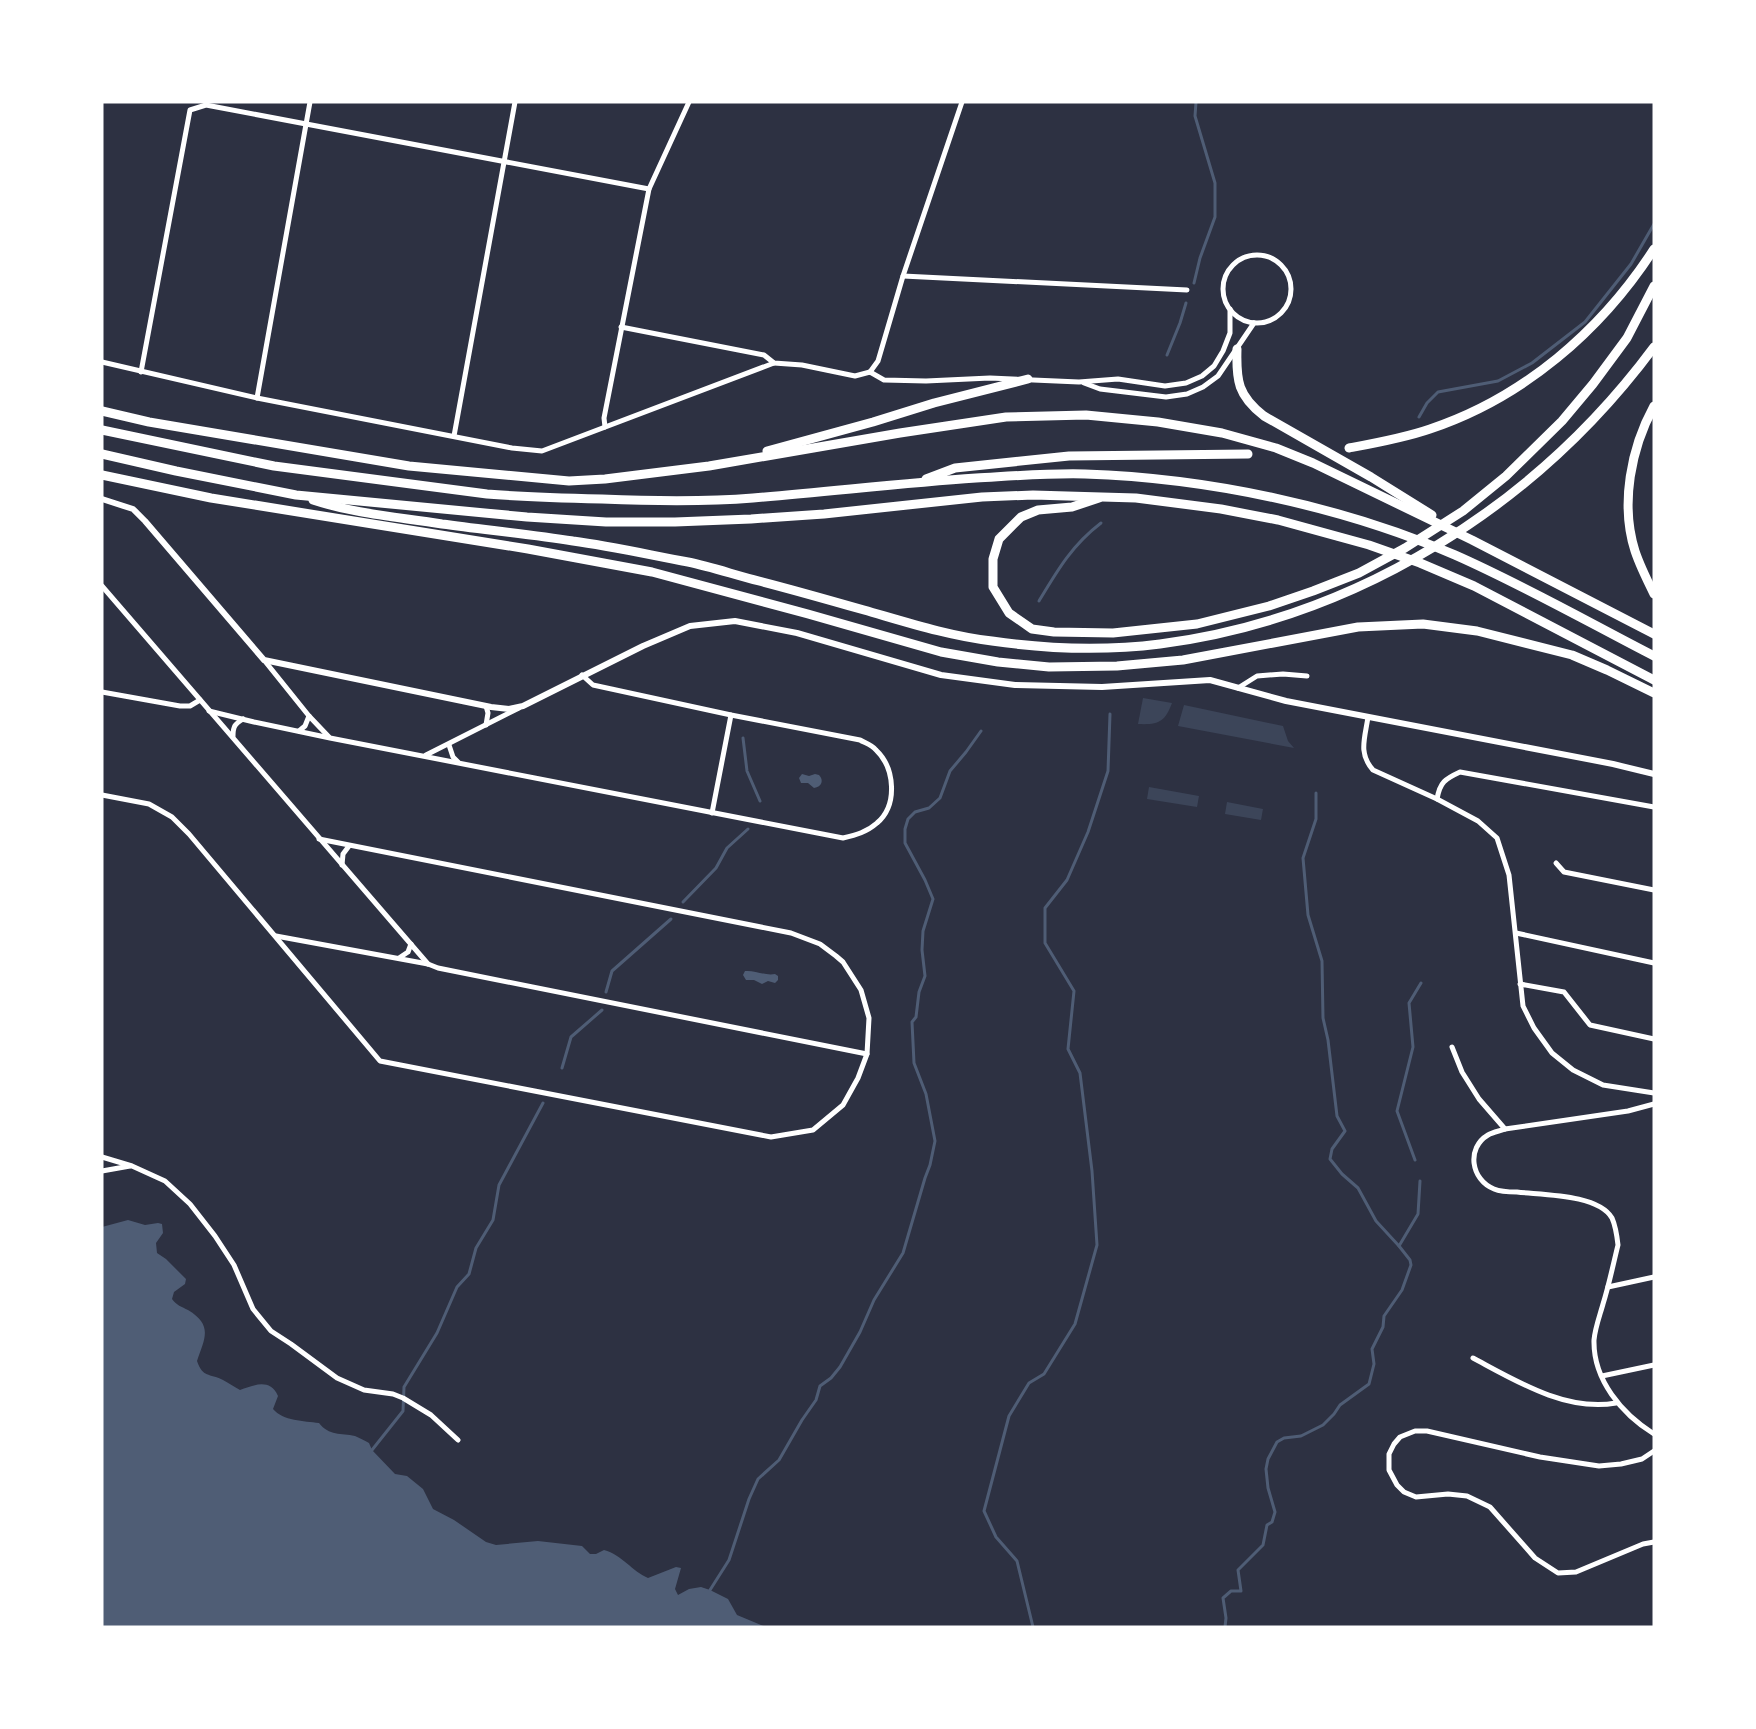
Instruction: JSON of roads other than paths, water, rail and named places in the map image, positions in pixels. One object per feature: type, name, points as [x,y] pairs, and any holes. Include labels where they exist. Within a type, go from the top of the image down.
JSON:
[{"type":"highway","points":[[1349,448],[1428,430],[1457,419],[1512,391],[1566,352],[1593,326],[1616,300],[1654,249]]},
{"type":"highway","points":[[1107,496],[1072,507],[1038,510],[1021,517],[999,539],[993,559],[993,587],[1009,613],[1032,629],[1054,632],[1113,633],[1197,624],[1269,606],[1359,573],[1405,548],[1462,511],[1506,476],[1562,421],[1593,384],[1627,338],[1654,286]]},
{"type":"highway","points":[[296,495],[338,508],[574,541],[679,561],[914,625],[989,641],[1048,647],[1107,648],[1157,645],[1245,628],[1300,612],[1371,581],[1438,544],[1513,493],[1548,465],[1591,422],[1654,347]]},
{"type":"highway","points":[[1237,350],[1239,383],[1251,406],[1264,416],[1371,477],[1472,540]]},
{"type":"highway","points":[[709,466],[1028,379]]},
{"type":"highway","points":[[1654,406],[1636,447],[1629,486],[1629,517],[1634,550],[1654,594]]},
{"type":"highway","points":[[102,411],[149,422],[409,466],[569,481],[606,479],[709,466],[1006,417],[1086,415],[1158,422],[1222,433],[1276,448],[1313,463],[1472,540],[1654,634]]},
{"type":"highway","points":[[102,430],[274,466],[522,497],[656,501],[750,498],[915,482],[1037,474],[1086,474],[1179,481],[1268,497],[1359,520],[1451,554],[1500,576],[1654,656]]},
{"type":"highway","points":[[102,454],[296,495],[527,518],[606,522],[675,522],[824,514],[982,497],[1033,495],[1136,498],[1221,509],[1278,520],[1369,545],[1420,562],[1474,586],[1654,680]]},
{"type":"highway","points":[[915,482],[955,468],[1069,456],[1248,454]]},
{"type":"highway","points":[[102,475],[211,498],[528,549],[652,572],[941,652],[998,662],[1050,667],[1117,666],[1183,660],[1358,627],[1423,624],[1477,631],[1572,655],[1654,693]]},
{"type":"street","points":[[257,398],[310,102]]},
{"type":"street","points":[[454,436],[515,102]]},
{"type":"street","points":[[605,427],[604,418],[649,189],[689,102]]},
{"type":"street","points":[[102,362],[257,398],[512,448],[542,451],[774,363],[802,365],[855,376],[870,372],[878,361],[903,276],[962,102]]},
{"type":"street","points":[[141,372],[190,111],[206,105],[649,189]]},
{"type":"street","points":[[1259,254],[1274,259],[1285,269],[1291,283],[1290,299],[1282,312],[1270,321],[1254,323],[1241,319],[1230,309],[1223,295],[1224,280],[1231,266],[1244,257],[1259,254]]},
{"type":"street","points":[[903,276],[1187,290]]},
{"type":"street","points":[[870,372],[884,380],[990,378],[1079,382],[1118,379],[1165,386],[1186,383],[1202,376],[1214,366],[1223,351],[1230,333],[1230,309]]},
{"type":"street","points":[[1079,382],[1100,389],[1166,397],[1187,394],[1203,387],[1218,376],[1254,323]]},
{"type":"street","points":[[621,327],[764,355],[774,363]]},
{"type":"street","points":[[102,499],[133,509],[145,521],[330,738]]},
{"type":"street","points":[[102,585],[428,964]]},
{"type":"street","points":[[424,756],[643,646],[690,626],[735,621],[797,633],[941,675],[1015,685],[1102,687],[1210,680],[1286,701],[1613,764],[1654,774]]},
{"type":"street","points":[[264,660],[486,706],[509,709],[523,706]]},
{"type":"street","points":[[1238,688],[1257,676],[1283,674],[1307,676]]},
{"type":"street","points":[[210,711],[330,738],[843,838],[858,835],[880,821],[888,809],[891,779],[886,764],[875,749],[860,740],[592,685],[582,675]]},
{"type":"street","points":[[102,692],[180,706],[190,706],[200,700]]},
{"type":"street","points":[[486,706],[488,713],[486,725]]},
{"type":"street","points":[[712,813],[731,715]]},
{"type":"street","points":[[298,731],[305,726],[309,716]]},
{"type":"street","points":[[1368,717],[1363,752],[1366,762],[1373,770],[1437,799],[1478,821],[1497,838],[1509,875],[1523,1006],[1534,1028],[1552,1053],[1573,1070],[1603,1085],[1654,1093]]},
{"type":"street","points":[[233,736],[232,729],[243,719]]},
{"type":"street","points":[[449,745],[453,757],[460,763]]},
{"type":"street","points":[[1437,799],[1439,789],[1446,779],[1460,772],[1654,807]]},
{"type":"street","points":[[102,795],[149,804],[172,816],[380,1061],[771,1137],[813,1130],[843,1105],[858,1078],[867,1053],[869,1018],[861,990],[843,962],[820,944],[808,938],[320,839]]},
{"type":"street","points":[[342,865],[343,854],[349,846]]},
{"type":"street","points":[[1556,863],[1564,872],[1654,890]]},
{"type":"street","points":[[1516,933],[1654,963]]},
{"type":"street","points":[[276,936],[428,964],[438,968],[867,1053]]},
{"type":"street","points":[[398,959],[408,952],[411,944]]},
{"type":"street","points":[[1520,984],[1564,992],[1590,1025],[1654,1039]]},
{"type":"street","points":[[1452,1047],[1462,1072],[1479,1099],[1505,1129]]},
{"type":"street","points":[[1654,1104],[1628,1111],[1505,1129],[1488,1134],[1477,1145],[1473,1157],[1474,1167],[1482,1183],[1495,1190],[1583,1199],[1611,1216],[1618,1245],[1594,1338],[1595,1356],[1616,1403],[1630,1417],[1654,1434]]},
{"type":"street","points":[[102,1157],[132,1166],[165,1181],[190,1204],[234,1265],[253,1309],[271,1331],[346,1383],[364,1390],[393,1394],[403,1398],[432,1415],[458,1440]]},
{"type":"street","points":[[102,1170],[132,1166]]},
{"type":"street","points":[[1608,1287],[1654,1277]]},
{"type":"street","points":[[1473,1358],[1525,1386],[1566,1400],[1600,1406],[1616,1403]]},
{"type":"street","points":[[1602,1376],[1654,1365]]},
{"type":"street","points":[[1654,1451],[1642,1459],[1599,1466],[1540,1457],[1427,1431],[1414,1431],[1400,1437],[1389,1454],[1389,1470],[1397,1485],[1404,1492],[1416,1497],[1448,1494],[1467,1496],[1490,1507],[1535,1558],[1558,1573],[1576,1572],[1642,1544],[1654,1542]]},
{"type":"waterway","points":[[1194,283],[1200,258],[1215,217],[1215,183],[1195,116],[1196,102]]},
{"type":"waterway","points":[[1419,417],[1427,403],[1438,392],[1498,381],[1532,363],[1585,322],[1631,264],[1654,224]]},
{"type":"waterway","points":[[1167,355],[1186,303]]},
{"type":"waterway","points":[[1039,601],[1073,549],[1101,523]]},
{"type":"waterway","points":[[1033,1627],[1017,1561],[996,1537],[984,1511],[1009,1416],[1029,1383],[1044,1374],[1075,1324],[1097,1245],[1092,1171],[1080,1073],[1068,1049],[1074,991],[1045,943],[1045,908],[1067,880],[1088,832],[1108,771],[1110,714]]},
{"type":"waterway","points":[[710,1590],[729,1560],[758,1479],[779,1460],[816,1400],[820,1386],[840,1367],[860,1332],[874,1300],[903,1253],[935,1141],[926,1094],[914,1063],[912,1022],[916,1017],[919,992],[925,976],[922,950],[923,931],[933,899],[905,843],[905,829],[908,819],[915,812],[929,808],[940,798],[950,771],[981,731]]},
{"type":"waterway","points":[[743,738],[747,771],[760,801]]},
{"type":"waterway","points":[[1225,1627],[1223,1598],[1231,1591],[1241,1591],[1238,1570],[1263,1545],[1267,1525],[1272,1522],[1275,1512],[1268,1488],[1266,1469],[1268,1459],[1277,1442],[1284,1438],[1301,1436],[1323,1425],[1340,1405],[1369,1384],[1374,1364],[1372,1349],[1383,1327],[1384,1316],[1402,1290],[1411,1265],[1410,1260],[1399,1246],[1376,1221],[1358,1188],[1330,1159],[1332,1149],[1345,1131],[1337,1116],[1328,1040],[1323,1018],[1322,961],[1308,915],[1303,858],[1316,819],[1316,793]]},
{"type":"waterway","points":[[683,902],[716,868],[727,848],[748,829]]},
{"type":"waterway","points":[[606,992],[612,971],[671,919]]},
{"type":"waterway","points":[[1415,1160],[1397,1111],[1413,1047],[1409,1003],[1421,983]]},
{"type":"waterway","points":[[562,1068],[571,1037],[602,1010]]},
{"type":"waterway","points":[[372,1450],[403,1411],[404,1387],[437,1333],[457,1287],[469,1274],[476,1248],[493,1220],[499,1185],[543,1103]]},
{"type":"waterway","points":[[1399,1246],[1418,1214],[1420,1181]]}]
